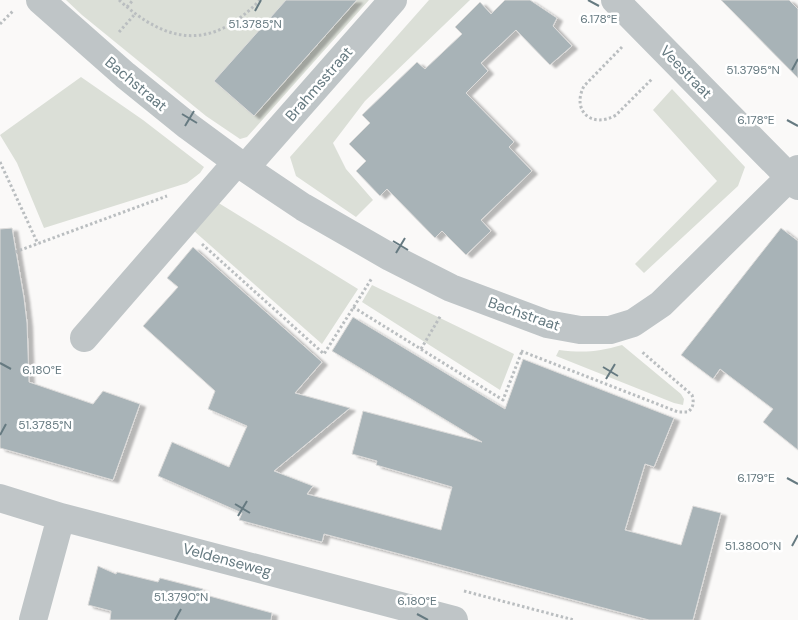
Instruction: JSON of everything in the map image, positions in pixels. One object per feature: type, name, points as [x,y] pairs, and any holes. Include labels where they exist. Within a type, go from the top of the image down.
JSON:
[{"type":"street","name":"Bachstraat","points":[[40,0],[125,75],[241,165],[303,207],[390,257],[451,288],[547,324],[580,330],[610,330],[633,323],[661,304],[795,178]]},
{"type":"street","name":"Brahmsstraat","points":[[241,165],[393,0]]},
{"type":"street","name":"Veestraat","points":[[616,0],[672,58],[795,178]]},
{"type":"street","points":[[84,338],[206,197],[241,165]]},
{"type":"street","name":"Veldenseweg","points":[[0,498],[61,516],[454,620]]},
{"type":"street","points":[[32,620],[61,516]]},
{"type":"path","points":[[119,0],[135,14],[155,27],[188,36],[206,35],[223,30],[260,0]]},
{"type":"path","points":[[127,7],[133,0]]},
{"type":"path","points":[[642,27],[584,86],[580,93],[579,101],[586,115],[593,120],[601,121],[616,115],[672,58]]},
{"type":"path","points":[[0,162],[38,244]]},
{"type":"path","points":[[16,252],[194,186],[206,197]]},
{"type":"path","points":[[182,226],[324,354],[371,278],[380,282]]},
{"type":"path","points":[[353,307],[503,400],[524,344]]},
{"type":"path","points":[[421,349],[443,311]]},
{"type":"path","points":[[521,351],[678,412],[688,412],[694,402],[692,395],[634,345]]},
{"type":"shaded area","points":[[66,0],[369,0],[247,137],[240,139],[206,116]]},
{"type":"shaded area","points":[[429,0],[470,0],[365,101],[333,143],[346,169],[373,200],[356,217],[296,176],[290,157]]},
{"type":"shaded area","points":[[81,77],[143,120],[204,167],[200,173],[187,183],[44,228],[17,163],[0,135]]},
{"type":"shaded area","points":[[672,89],[745,167],[738,186],[644,273],[635,264],[717,181],[653,110]]},
{"type":"shaded area","points":[[217,202],[358,289],[322,344],[194,231]]},
{"type":"shaded area","points":[[372,285],[514,354],[500,390],[362,302]]},
{"type":"shaded area","points":[[622,345],[681,394],[684,399],[683,405],[556,356],[559,350],[590,351]]},
{"type":"building","points":[[286,0],[357,0],[254,116],[214,81]]},
{"type":"building","points":[[505,0],[530,0],[557,18],[553,26],[572,46],[550,65],[516,30],[481,63],[488,71],[466,93],[514,142],[509,147],[532,171],[481,220],[491,231],[466,255],[442,231],[435,238],[387,189],[380,196],[356,171],[366,161],[349,144],[370,123],[362,115],[417,62],[425,69],[462,34],[455,27],[480,2],[491,14]]},
{"type":"building","points":[[721,0],[789,0],[798,9],[798,78]]},
{"type":"building","points":[[12,228],[27,323],[29,382],[93,404],[103,391],[140,404],[113,480],[0,448],[0,229]]},
{"type":"building","points":[[781,228],[798,241],[798,450],[763,422],[773,409],[720,369],[713,379],[681,355]]},
{"type":"building","points":[[193,247],[322,362],[295,393],[350,408],[274,471],[313,486],[307,494],[441,530],[452,487],[376,465],[377,461],[352,454],[363,411],[482,442],[332,351],[353,317],[505,409],[523,359],[674,418],[654,467],[645,464],[625,530],[681,545],[693,506],[721,513],[693,620],[649,620],[324,534],[322,542],[283,532],[239,520],[242,513],[158,476],[172,442],[229,467],[247,426],[208,409],[215,391],[143,326],[178,287],[167,278]]},
{"type":"building","points":[[98,566],[116,574],[117,572],[158,582],[160,578],[203,589],[202,594],[272,613],[271,620],[110,620],[111,611],[88,605]]}]
